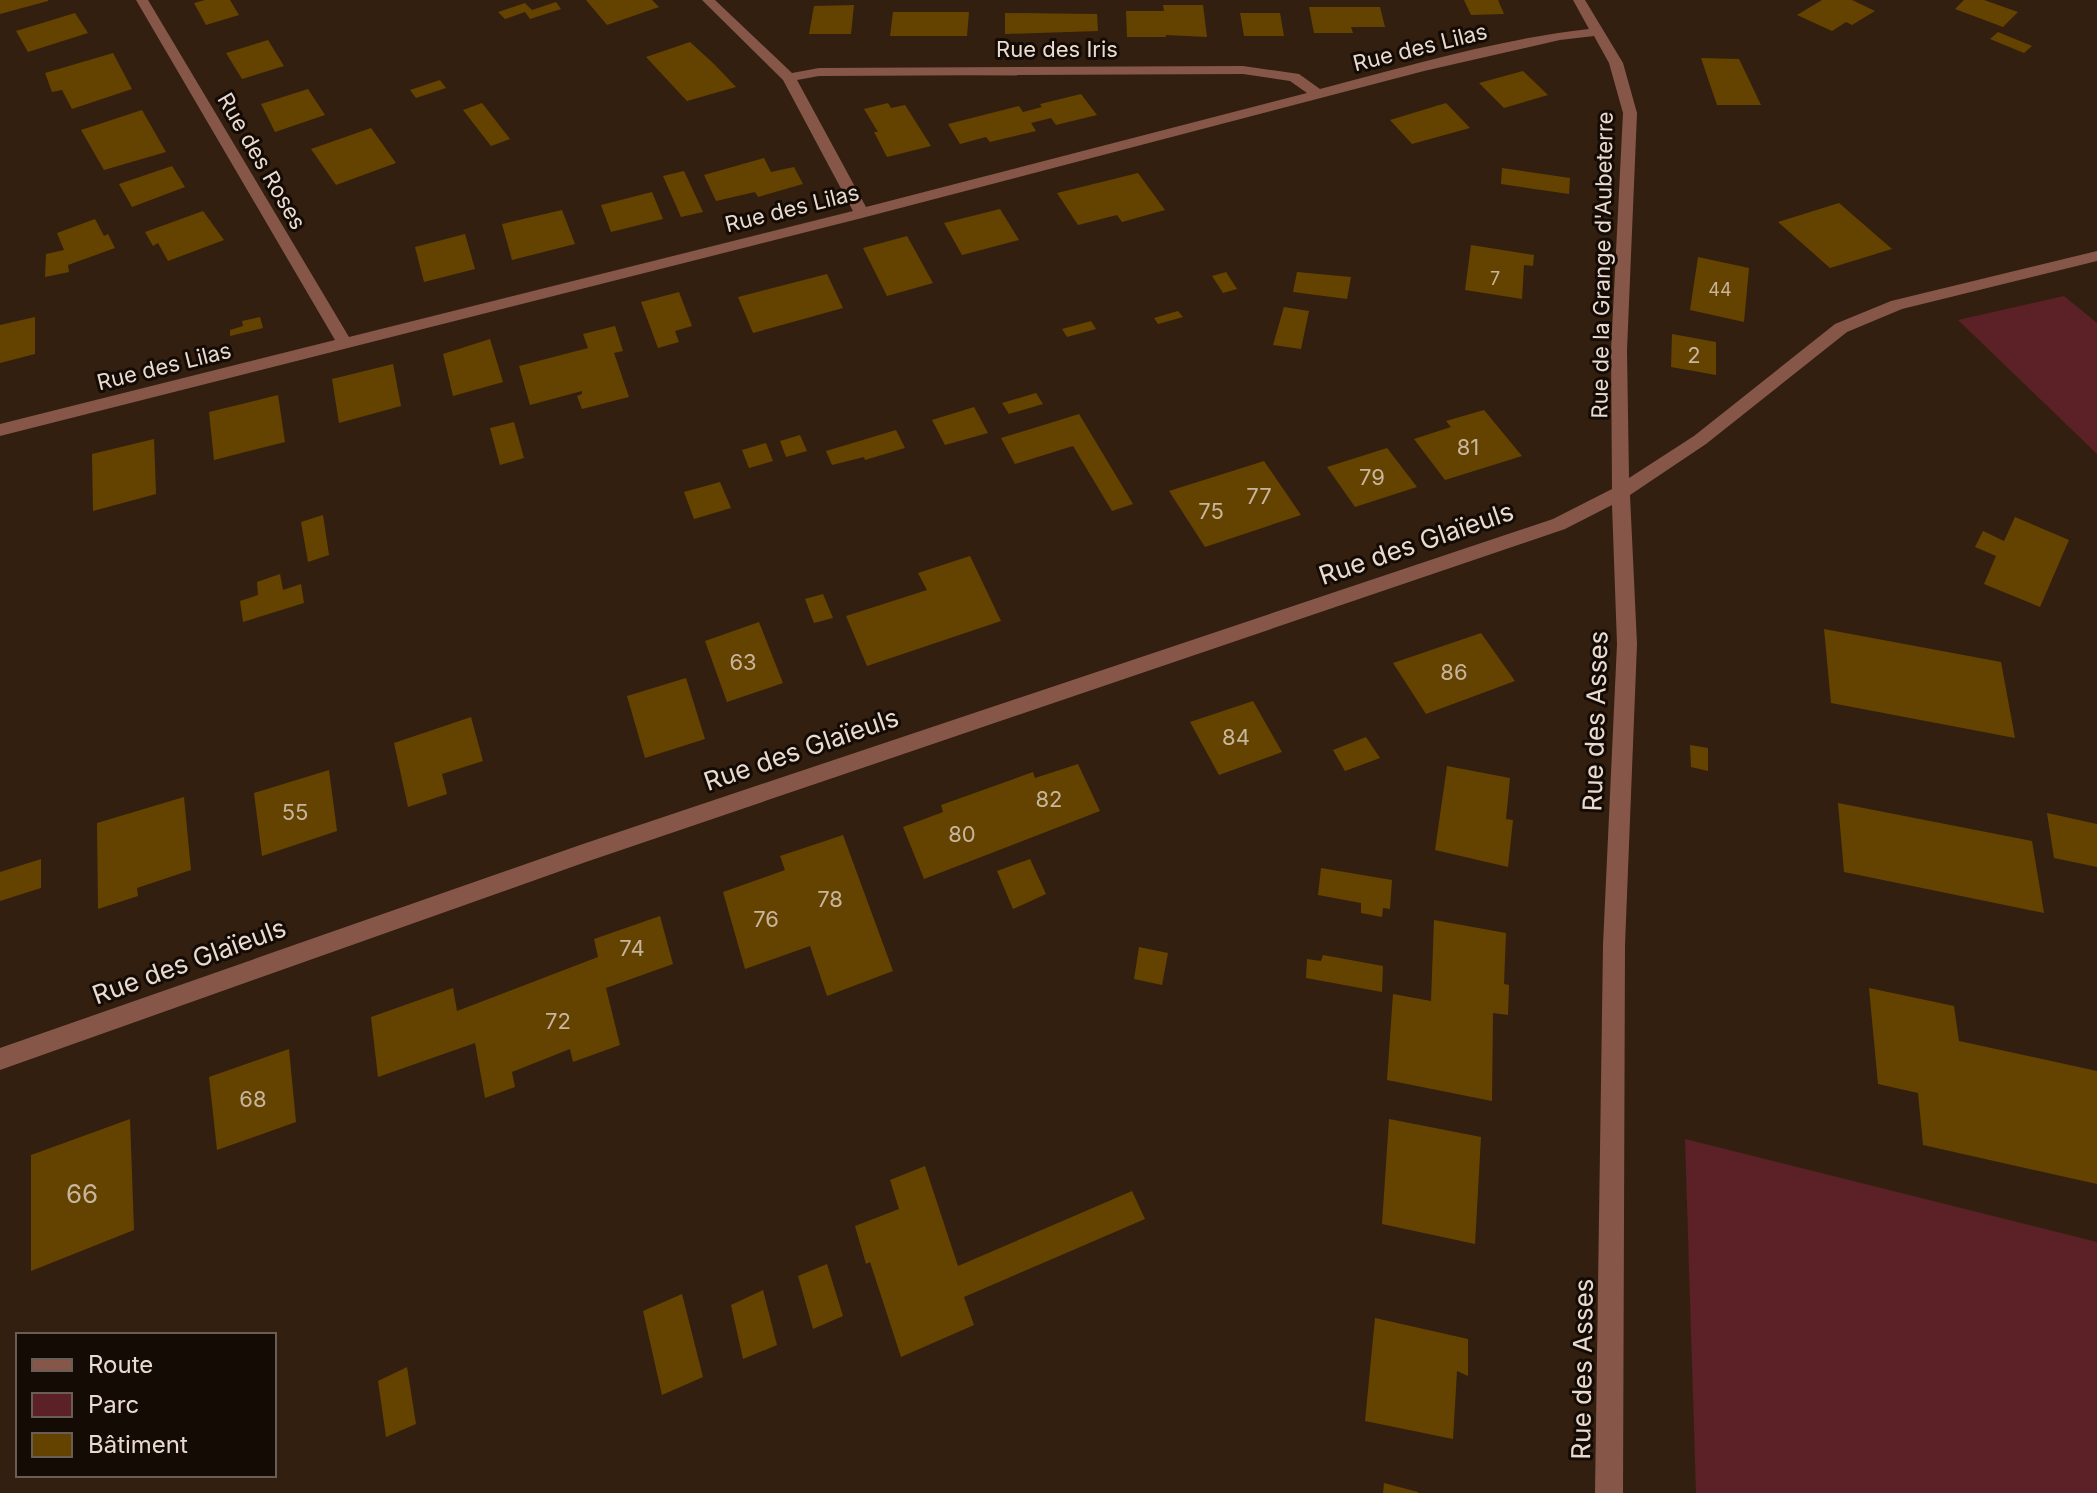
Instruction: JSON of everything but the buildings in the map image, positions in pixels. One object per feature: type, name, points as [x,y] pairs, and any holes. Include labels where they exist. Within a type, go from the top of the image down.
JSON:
[{"type":"street","name":"Rue des Roses","points":[[142,0],[345,343]]},
{"type":"street","points":[[708,0],[789,78],[862,213]]},
{"type":"street","name":"Rue de la Grange d'Aubeterre","points":[[1579,0],[1616,63],[1630,113],[1619,350],[1622,424],[1620,493]]},
{"type":"street","name":"Rue des Lilas","points":[[0,430],[1319,95],[1545,39],[1596,32]]},
{"type":"street","name":"Rue des Iris","points":[[789,78],[819,72],[1243,70],[1294,77],[1319,95]]},
{"type":"street","points":[[1620,493],[1700,440],[1841,328],[1897,305],[2097,256]]},
{"type":"street","name":"Rue des Glaïeuls","points":[[0,1059],[290,954],[828,769],[1559,524],[1620,493]]},
{"type":"street","name":"Rue des Asses","points":[[1609,1493],[1614,945],[1627,644],[1620,493]]},
{"type":"green space","points":[[2064,296],[2097,323],[2097,454],[1958,320]]},
{"type":"green space","points":[[1685,1139],[2097,1242],[2097,1493],[1696,1493]]}]
